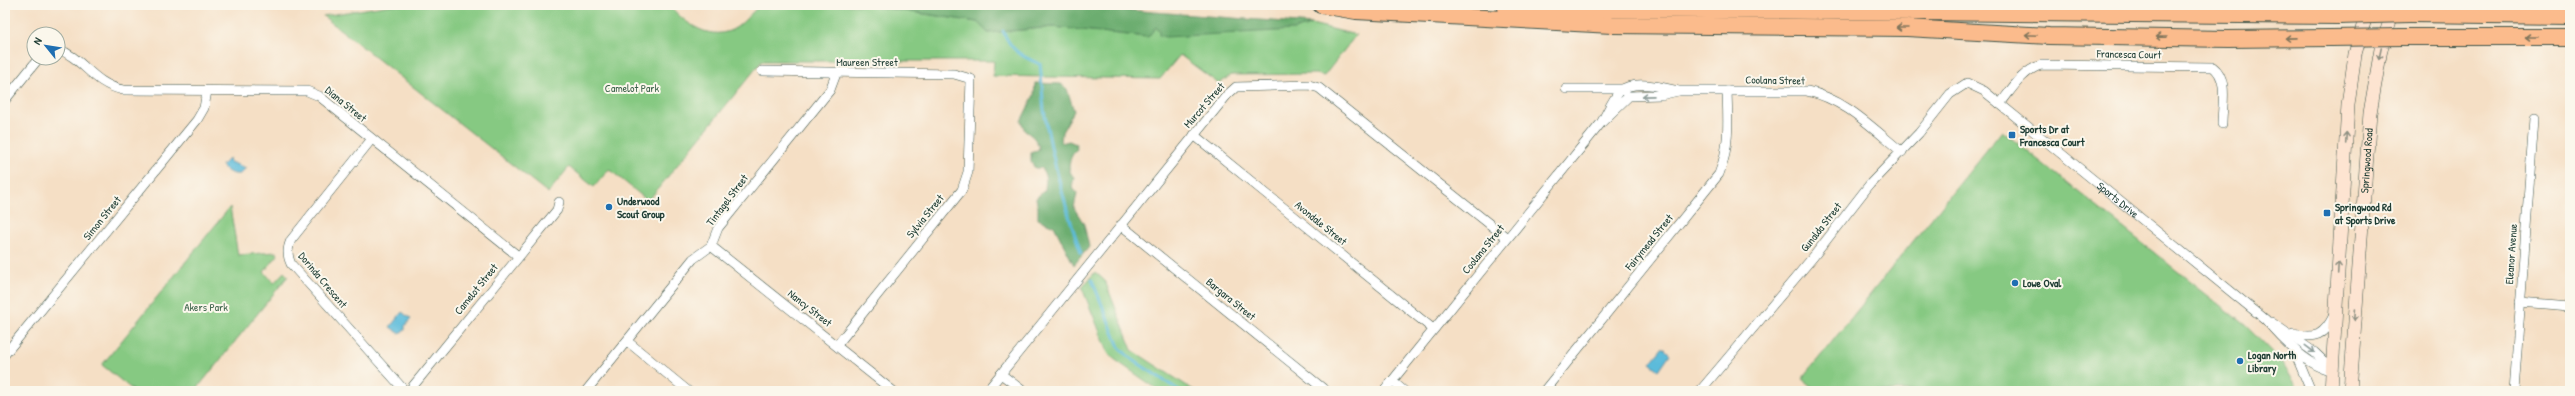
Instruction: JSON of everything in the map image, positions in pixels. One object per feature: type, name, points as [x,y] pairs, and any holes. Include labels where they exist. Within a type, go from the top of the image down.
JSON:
[{"type":"highway","points":[[1321,5],[1356,11],[1612,25],[1907,28],[2049,36],[2570,38]]},
{"type":"highway","points":[[1437,5],[1558,10],[2338,16],[2410,14],[2570,16]]},
{"type":"main road","name":"Springwood Road","points":[[2331,391],[2348,105],[2355,54],[2369,5]]},
{"type":"main road","name":"Springwood Road","points":[[2350,391],[2370,113],[2380,49],[2394,5]]},
{"type":"main road","name":"Sports Drive","points":[[2333,370],[2352,371]]},
{"type":"street","name":"Diana Street","points":[[66,55],[111,88],[123,90],[307,91],[319,96],[371,140],[518,256]]},
{"type":"street","name":"Francesca Court","points":[[2000,104],[2030,68],[2041,65],[2213,67],[2219,72],[2223,81],[2222,124]]},
{"type":"street","points":[[5,100],[33,66]]},
{"type":"street","name":"Maureen Street","points":[[762,71],[836,74],[954,74],[970,79]]},
{"type":"street","name":"Tintagel Street","points":[[711,246],[718,228],[830,90],[836,74]]},
{"type":"street","name":"Sylvia Street","points":[[837,345],[962,190],[968,172],[970,79]]},
{"type":"street","name":"Sports Drive","points":[[1967,83],[1979,87],[2266,320],[2292,346],[2320,368],[2333,370]]},
{"type":"street","name":"Gunalda Street","points":[[1700,391],[1814,256],[1870,184],[1902,152],[1950,94],[1967,83]]},
{"type":"street","name":"Murcot Street","points":[[987,391],[1227,94],[1236,88],[1246,86],[1318,88],[1507,238]]},
{"type":"street","name":"Coolana Street","points":[[1602,124],[1611,106],[1634,86],[1656,86],[1678,91],[1807,91],[1824,95],[1843,104],[1902,152]]},
{"type":"street","points":[[1566,89],[1596,88],[1626,93]]},
{"type":"street","points":[[1596,88],[1609,98],[1611,106]]},
{"type":"street","name":"Simon Street","points":[[5,354],[197,120],[204,108],[207,91]]},
{"type":"street","name":"Fairymead Street","points":[[1544,391],[1719,174],[1726,156],[1729,139],[1727,91]]},
{"type":"street","name":"Coolana Street","points":[[1384,391],[1626,93]]},
{"type":"street","name":"Eleanor Avenue","points":[[2514,391],[2534,118]]},
{"type":"street","name":"Avondale Street","points":[[1194,135],[1434,329]]},
{"type":"street","name":"Dorinda Crescent","points":[[371,140],[291,240],[287,248],[288,258],[291,264],[405,391]]},
{"type":"street","name":"Camelot Street","points":[[409,391],[557,210],[559,202]]},
{"type":"street","name":"Bargara Street","points":[[1121,225],[1326,391]]},
{"type":"street","points":[[586,391],[693,258],[711,246]]},
{"type":"street","name":"Nancy Street","points":[[711,246],[893,391]]},
{"type":"street","points":[[2520,302],[2570,306]]},
{"type":"street","points":[[2285,330],[2307,337],[2318,335],[2331,323],[2336,307]]},
{"type":"street","name":"Sports Drive","points":[[2266,320],[2285,330],[2314,352],[2333,370]]},
{"type":"street","points":[[627,341],[688,391]]},
{"type":"street","name":"Sports Drive","points":[[2292,346],[2311,391]]},
{"type":"street","points":[[1000,374],[1023,391]]},
{"type":"street","points":[[1392,381],[1404,391]]},
{"type":"green space","name":"Camelot Park","points":[[390,5],[669,5],[682,18],[699,29],[718,33],[728,32],[737,27],[760,5],[866,5],[977,22],[988,33],[1054,27],[1147,37],[1156,27],[1159,31],[1306,27],[1312,24],[1356,35],[1324,76],[1316,74],[1231,75],[1219,84],[1180,55],[1160,79],[993,76],[994,61],[762,61],[648,201],[609,169],[594,187],[569,167],[548,193],[323,16]]},
{"type":"green space","points":[[866,5],[1062,5],[1312,24],[1294,30],[1165,37],[1159,35],[1159,31],[1156,27],[1148,37],[1054,27],[988,33],[977,22]]},
{"type":"green space","points":[[1035,83],[1061,84],[1067,89],[1074,111],[1062,132],[1061,143],[1069,141],[1076,144],[1077,149],[1072,155],[1069,166],[1071,174],[1074,177],[1072,187],[1077,193],[1074,208],[1084,224],[1089,247],[1074,265],[1054,226],[1038,219],[1036,198],[1045,190],[1046,178],[1042,168],[1035,168],[1031,162],[1031,153],[1039,149],[1034,138],[1025,131],[1021,121],[1034,95]]},
{"type":"green space","points":[[2002,131],[2246,326],[2280,360],[2300,391],[1817,391],[1802,379]]},
{"type":"green space","name":"Akers Park","points":[[230,207],[238,255],[276,252],[278,255],[264,272],[274,283],[284,272],[288,276],[195,391],[134,391],[102,365]]},
{"type":"green space","points":[[1095,272],[1105,281],[1132,350],[1195,391],[1160,391],[1114,359],[1108,352],[1082,288]]},
{"type":"water","points":[[229,158],[230,162],[246,168],[240,174],[235,174],[228,171],[222,165]]},
{"type":"water","points":[[402,312],[411,319],[405,326],[405,330],[399,333],[390,327]]},
{"type":"water","points":[[1663,347],[1670,354],[1659,370],[1650,363]]},
{"type":"waterway","points":[[1003,31],[1009,43],[1017,52],[1040,64],[1044,110],[1051,146],[1064,200],[1081,253]]},
{"type":"waterway","points":[[1092,280],[1119,347],[1130,358],[1180,391]]},
{"type":"place","name":"Sports Dr at Francesca Court","points":[[2012,135]]},
{"type":"place","name":"Underwood Scout Group","points":[[609,207]]},
{"type":"place","name":"Springwood Rd at Sports Drive","points":[[2327,213]]},
{"type":"place","name":"Lowe Oval","points":[[2015,283]]},
{"type":"place","name":"Logan North Library","points":[[2240,361]]}]
